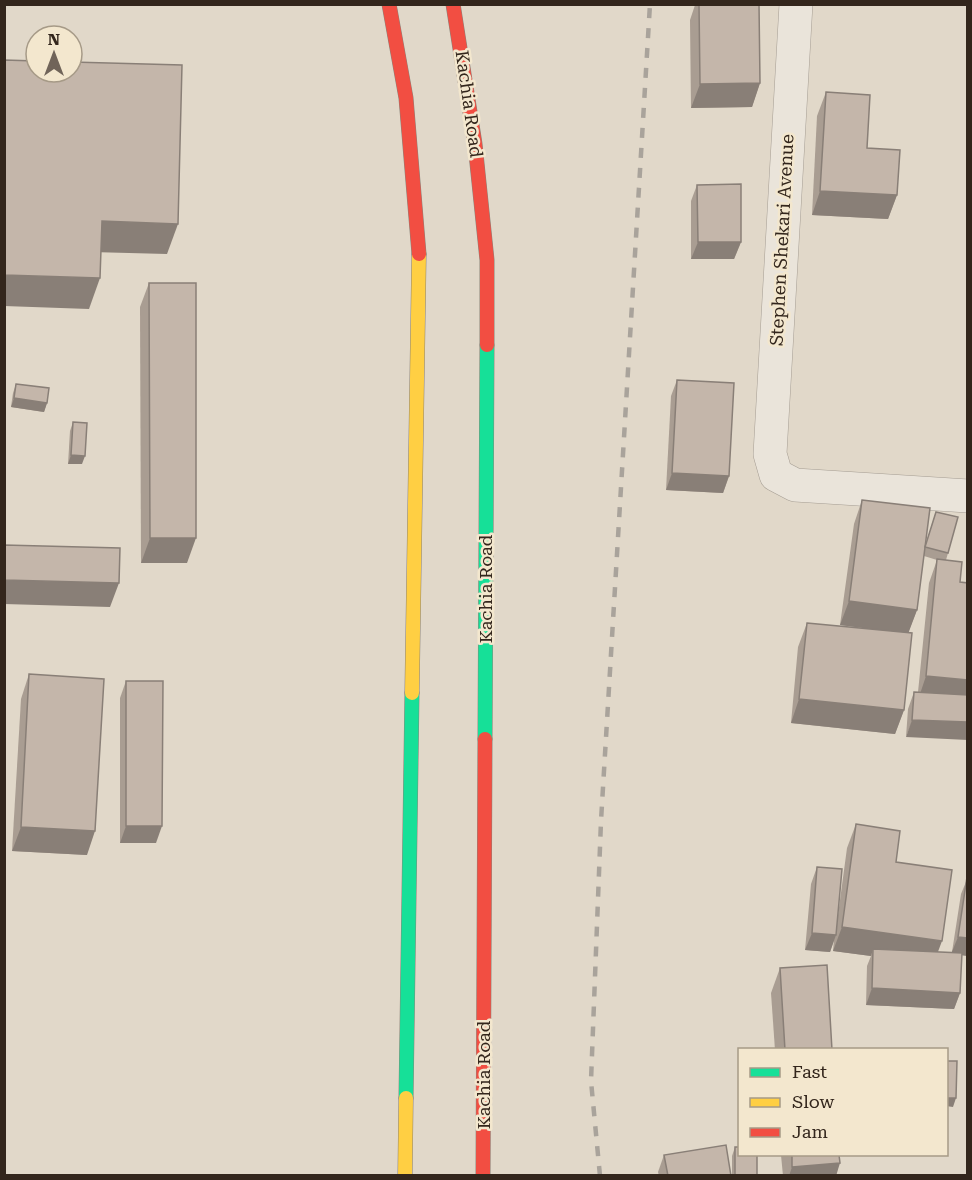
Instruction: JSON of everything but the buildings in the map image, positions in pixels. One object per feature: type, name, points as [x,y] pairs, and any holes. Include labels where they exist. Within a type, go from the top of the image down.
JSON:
[{"type":"main road","points":[[389,4],[395,30],[411,147],[419,256],[405,1176]]},
{"type":"main road","name":"Kachia Road","points":[[453,4],[475,144],[488,261],[483,1176]]},
{"type":"street","name":"Stephen Shekari Avenue","points":[[796,4],[770,454],[776,475],[795,485],[968,496]]},
{"type":"railway","points":[[600,1176],[591,1081],[601,821],[650,4]]},
{"type":"traffic: fast","points":[[485,739],[487,345]]},
{"type":"traffic: fast","points":[[406,1098],[412,693]]},
{"type":"traffic: slow","points":[[412,693],[419,254]]},
{"type":"traffic: slow","points":[[405,1176],[406,1098]]},
{"type":"traffic: jam","points":[[389,4],[406,98],[419,254]]},
{"type":"traffic: jam","points":[[453,4],[475,144],[487,260],[487,345]]},
{"type":"traffic: jam","points":[[483,1176],[485,739]]}]
